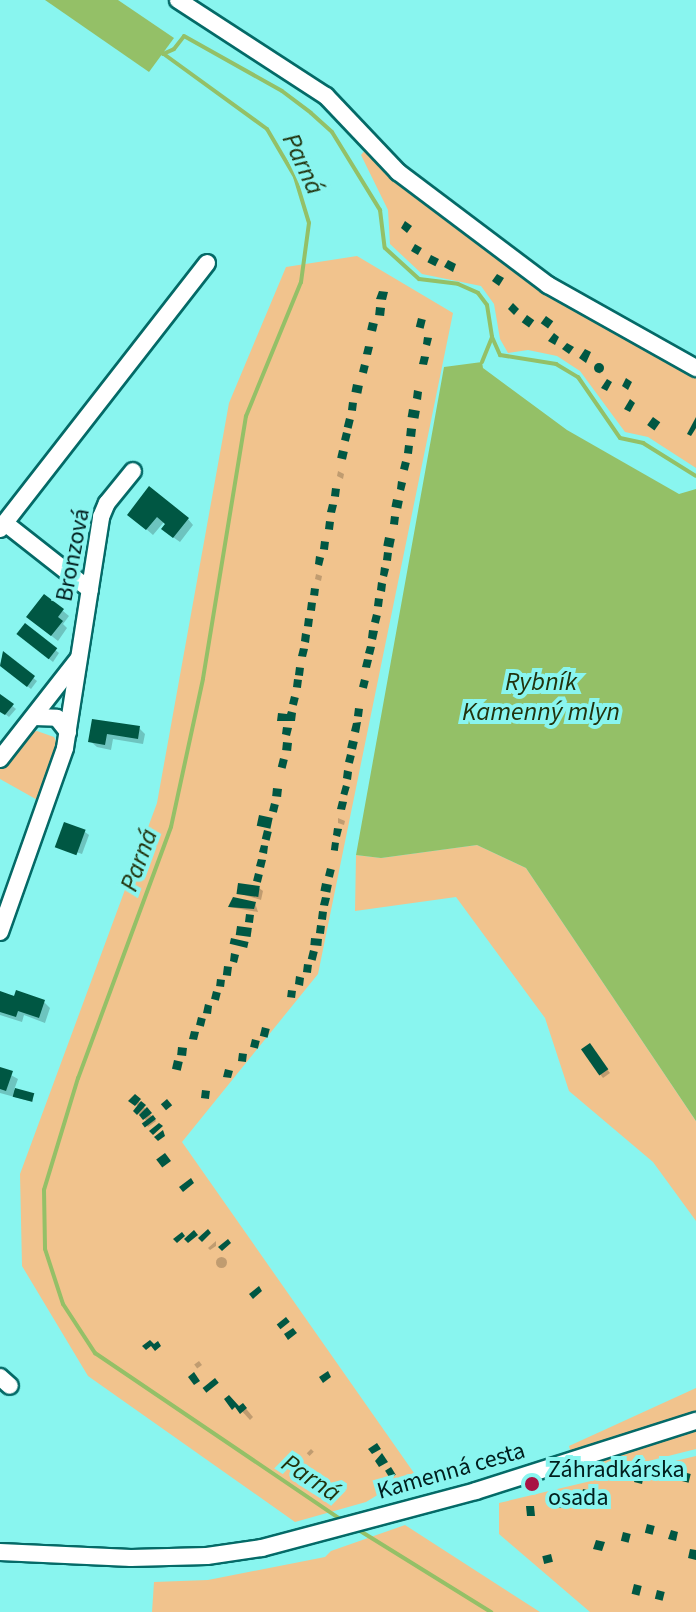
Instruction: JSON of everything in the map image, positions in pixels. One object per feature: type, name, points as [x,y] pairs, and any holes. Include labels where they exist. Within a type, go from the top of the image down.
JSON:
[{"type":"street","points":[[178,0],[326,96],[398,172],[548,285],[696,368]]},
{"type":"street","points":[[90,590],[2,526],[207,263]]},
{"type":"street","name":"Bronzová","points":[[0,932],[59,771],[103,512],[133,471]]},
{"type":"street","name":"Bronzová","points":[[0,759],[79,656]]},
{"type":"street","points":[[34,717],[51,716],[68,732]]},
{"type":"street","name":"Kamenná cesta","points":[[0,1552],[131,1558],[207,1556],[262,1548],[476,1491],[696,1421]]},
{"type":"shaded area","points":[[370,144],[395,176],[696,372],[696,468],[648,437],[625,432],[580,371],[557,356],[528,350],[508,353],[500,339],[494,304],[481,286],[422,274],[390,244],[388,210],[361,155]]},
{"type":"shaded area","points":[[357,256],[453,313],[318,974],[182,1142],[414,1473],[366,1502],[295,1522],[88,1376],[22,1266],[20,1174],[157,803],[229,403],[286,267]]},
{"type":"shaded area","points":[[37,731],[54,737],[58,745],[41,802],[0,779],[0,768],[29,733]]},
{"type":"shaded area","points":[[477,845],[526,868],[696,1121],[696,1221],[653,1162],[569,1091],[545,1018],[456,897],[355,911],[356,855],[381,858]]},
{"type":"shaded area","points":[[696,1388],[696,1449],[577,1479],[569,1446]]},
{"type":"shaded area","points":[[696,1456],[696,1612],[590,1612],[499,1534],[499,1503]]},
{"type":"shaded area","points":[[405,1525],[540,1612],[152,1612],[154,1582],[208,1580],[325,1557],[331,1551]]},
{"type":"water","points":[[45,0],[118,0],[174,38],[149,72]]},
{"type":"water","name":"Rybník Kamenný mlyn","points":[[482,362],[483,368],[567,430],[679,494],[696,489],[696,1121],[526,868],[477,845],[381,858],[356,855],[444,367]]},
{"type":"building","points":[[405,221],[412,226],[407,233],[401,228]]},
{"type":"building","points":[[415,244],[422,248],[418,255],[411,251]]},
{"type":"building","points":[[431,255],[439,259],[435,266],[427,262]]},
{"type":"building","points":[[448,260],[456,264],[453,272],[444,267]]},
{"type":"building","points":[[497,274],[504,278],[499,286],[492,281]]},
{"type":"building","points":[[379,291],[388,292],[386,300],[376,299]]},
{"type":"building","points":[[513,303],[519,309],[514,315],[508,309]]},
{"type":"building","points":[[376,307],[385,308],[384,316],[375,315]]},
{"type":"building","points":[[527,315],[534,320],[529,328],[522,322]]},
{"type":"building","points":[[546,316],[553,321],[548,329],[541,323]]},
{"type":"building","points":[[418,318],[426,320],[424,329],[416,327]]},
{"type":"building","points":[[369,322],[378,324],[376,332],[367,330]]},
{"type":"building","points":[[554,333],[559,337],[555,345],[548,341]]},
{"type":"building","points":[[424,337],[432,338],[430,346],[423,344]]},
{"type":"building","points":[[567,343],[574,347],[569,354],[562,349]]},
{"type":"building","points":[[365,346],[373,347],[371,355],[363,354]]},
{"type":"building","points":[[585,349],[591,352],[586,363],[579,358]]},
{"type":"building","points":[[421,356],[429,357],[427,365],[419,364]]},
{"type":"building","points":[[599,363],[604,368],[599,373],[594,368]]},
{"type":"building","points":[[361,364],[369,366],[367,374],[359,372]]},
{"type":"building","points":[[626,378],[632,382],[628,390],[622,386]]},
{"type":"building","points":[[607,379],[612,382],[607,391],[601,388]]},
{"type":"building","points":[[353,384],[363,386],[361,394],[351,392]]},
{"type":"building","points":[[414,390],[422,392],[421,400],[413,398]]},
{"type":"building","points":[[630,399],[635,403],[630,412],[624,409]]},
{"type":"building","points":[[349,402],[357,403],[356,411],[348,410]]},
{"type":"building","points":[[409,409],[420,411],[418,419],[408,417]]},
{"type":"building","points":[[653,417],[660,422],[654,430],[647,425]]},
{"type":"building","points":[[696,417],[696,428],[691,436],[687,434]]},
{"type":"building","points":[[346,418],[354,420],[352,429],[344,427]]},
{"type":"building","points":[[407,428],[416,429],[415,437],[406,436]]},
{"type":"building","points":[[343,432],[351,434],[349,442],[341,440]]},
{"type":"building","points":[[405,445],[413,446],[412,454],[404,453]]},
{"type":"building","points":[[339,450],[348,452],[346,460],[337,458]]},
{"type":"building","points":[[402,461],[410,463],[408,471],[400,469]]},
{"type":"building","points":[[398,481],[406,483],[404,491],[397,489]]},
{"type":"building","points":[[149,486],[189,518],[173,538],[161,529],[165,524],[157,517],[146,530],[127,515]]},
{"type":"building","points":[[332,488],[340,489],[339,497],[331,496]]},
{"type":"building","points":[[393,499],[403,501],[401,509],[391,507]]},
{"type":"building","points":[[329,504],[337,505],[335,513],[327,512]]},
{"type":"building","points":[[391,516],[399,517],[398,525],[390,524]]},
{"type":"building","points":[[326,521],[334,522],[333,530],[325,529]]},
{"type":"building","points":[[385,537],[395,539],[393,548],[383,546]]},
{"type":"building","points":[[321,541],[329,542],[328,550],[320,549]]},
{"type":"building","points":[[384,552],[392,553],[391,561],[383,560]]},
{"type":"building","points":[[316,556],[324,558],[322,566],[315,564]]},
{"type":"building","points":[[381,567],[389,569],[387,577],[380,575]]},
{"type":"building","points":[[378,582],[386,584],[385,592],[377,590]]},
{"type":"building","points":[[311,588],[319,589],[318,596],[310,595]]},
{"type":"building","points":[[44,594],[64,609],[58,617],[63,621],[51,636],[26,617]]},
{"type":"building","points":[[375,598],[383,599],[382,607],[374,606]]},
{"type":"building","points":[[308,602],[316,603],[315,611],[307,610]]},
{"type":"building","points":[[373,614],[381,616],[379,624],[371,622]]},
{"type":"building","points":[[305,618],[313,619],[312,627],[304,626]]},
{"type":"building","points":[[25,623],[57,648],[49,659],[16,634]]},
{"type":"building","points":[[369,630],[378,631],[376,640],[368,638]]},
{"type":"building","points":[[302,633],[310,635],[309,643],[301,641]]},
{"type":"building","points":[[367,646],[375,647],[373,655],[365,653]]},
{"type":"building","points":[[300,648],[308,649],[306,657],[298,656]]},
{"type":"building","points":[[3,651],[35,676],[27,687],[0,666]]},
{"type":"building","points":[[364,659],[372,660],[370,668],[362,667]]},
{"type":"building","points":[[296,667],[304,668],[303,676],[295,675]]},
{"type":"building","points":[[294,679],[302,680],[301,688],[293,687]]},
{"type":"building","points":[[361,679],[369,681],[367,689],[359,687]]},
{"type":"building","points":[[0,694],[14,704],[5,715],[0,712]]},
{"type":"building","points":[[291,696],[299,698],[297,706],[289,704]]},
{"type":"building","points":[[355,708],[363,709],[362,717],[354,716]]},
{"type":"building","points":[[288,711],[296,713],[295,721],[277,721],[278,713],[287,714]]},
{"type":"building","points":[[92,719],[140,726],[138,739],[107,734],[105,745],[88,742]]},
{"type":"building","points":[[361,722],[359,733],[351,731],[353,723]]},
{"type":"building","points":[[283,727],[292,728],[290,736],[282,734]]},
{"type":"building","points":[[349,740],[358,742],[356,750],[347,748]]},
{"type":"building","points":[[283,742],[292,743],[291,751],[282,750]]},
{"type":"building","points":[[347,754],[355,756],[353,764],[345,762]]},
{"type":"building","points":[[280,758],[288,760],[286,769],[278,767]]},
{"type":"building","points":[[344,770],[352,772],[351,780],[343,778]]},
{"type":"building","points":[[343,785],[350,787],[347,796],[341,794]]},
{"type":"building","points":[[273,788],[282,789],[281,797],[272,796]]},
{"type":"building","points":[[339,801],[347,802],[345,810],[337,809]]},
{"type":"building","points":[[271,803],[279,805],[277,813],[269,811]]},
{"type":"building","points":[[259,815],[273,818],[270,829],[257,826]]},
{"type":"building","points":[[64,822],[86,830],[76,855],[55,847]]},
{"type":"building","points":[[334,828],[342,829],[340,837],[333,835]]},
{"type":"building","points":[[264,830],[272,832],[270,841],[262,839]]},
{"type":"building","points":[[332,842],[339,843],[338,851],[331,850]]},
{"type":"building","points":[[261,845],[268,846],[267,854],[259,852]]},
{"type":"building","points":[[258,859],[266,860],[264,868],[256,866]]},
{"type":"building","points":[[327,868],[335,870],[333,878],[325,876]]},
{"type":"building","points":[[255,873],[263,875],[261,883],[253,881]]},
{"type":"building","points":[[238,883],[260,886],[258,897],[236,894]]},
{"type":"building","points":[[322,883],[332,885],[330,893],[320,891]]},
{"type":"building","points":[[233,897],[256,902],[254,909],[228,907]]},
{"type":"building","points":[[322,897],[330,898],[328,906],[320,905]]},
{"type":"building","points":[[319,911],[327,912],[326,920],[318,919]]},
{"type":"building","points":[[246,914],[254,915],[253,923],[245,922]]},
{"type":"building","points":[[317,925],[325,926],[324,934],[316,933]]},
{"type":"building","points":[[237,926],[252,928],[251,937],[236,935]]},
{"type":"building","points":[[231,938],[249,942],[247,948],[230,944]]},
{"type":"building","points":[[311,938],[322,939],[321,946],[310,945]]},
{"type":"building","points":[[310,950],[318,952],[316,961],[308,959]]},
{"type":"building","points":[[231,953],[239,955],[237,963],[230,961]]},
{"type":"building","points":[[304,964],[312,965],[311,973],[303,972]]},
{"type":"building","points":[[224,966],[232,967],[231,976],[223,975]]},
{"type":"building","points":[[296,976],[304,978],[303,986],[295,984]]},
{"type":"building","points":[[217,979],[225,980],[224,987],[216,986]]},
{"type":"building","points":[[16,990],[45,1000],[39,1018],[18,1011],[16,1017],[0,1012],[0,991],[14,996]]},
{"type":"building","points":[[288,990],[296,991],[295,998],[287,997]]},
{"type":"building","points":[[213,991],[221,993],[219,1001],[211,999]]},
{"type":"building","points":[[205,1004],[212,1006],[211,1014],[203,1013]]},
{"type":"building","points":[[198,1017],[206,1019],[204,1027],[196,1025]]},
{"type":"building","points":[[262,1027],[270,1029],[268,1038],[260,1036]]},
{"type":"building","points":[[191,1031],[199,1032],[197,1040],[189,1039]]},
{"type":"building","points":[[252,1039],[260,1041],[258,1049],[250,1047]]},
{"type":"building","points":[[590,1043],[608,1069],[599,1076],[581,1049]]},
{"type":"building","points":[[178,1047],[187,1048],[186,1056],[177,1055]]},
{"type":"building","points":[[239,1053],[247,1054],[246,1062],[238,1061]]},
{"type":"building","points":[[174,1060],[183,1062],[181,1071],[172,1069]]},
{"type":"building","points":[[0,1067],[13,1071],[6,1091],[0,1089]]},
{"type":"building","points":[[225,1069],[233,1071],[231,1078],[223,1077]]},
{"type":"building","points":[[15,1088],[34,1093],[32,1102],[13,1097]]},
{"type":"building","points":[[202,1090],[210,1091],[209,1099],[201,1098]]},
{"type":"building","points":[[135,1094],[141,1099],[135,1106],[128,1101]]},
{"type":"building","points":[[167,1099],[172,1105],[166,1110],[161,1104]]},
{"type":"building","points":[[141,1101],[146,1105],[137,1115],[133,1111]]},
{"type":"building","points":[[147,1107],[152,1113],[143,1120],[139,1115]]},
{"type":"building","points":[[153,1115],[156,1119],[145,1127],[142,1123]]},
{"type":"building","points":[[159,1123],[163,1126],[153,1135],[149,1131]]},
{"type":"building","points":[[163,1130],[165,1136],[158,1141],[154,1137]]},
{"type":"building","points":[[165,1153],[171,1161],[162,1168],[156,1160]]},
{"type":"building","points":[[191,1178],[194,1183],[183,1192],[179,1187]]},
{"type":"building","points":[[208,1229],[211,1233],[202,1242],[198,1238]]},
{"type":"building","points":[[194,1230],[198,1235],[188,1243],[184,1239]]},
{"type":"building","points":[[182,1232],[185,1236],[177,1243],[173,1239]]},
{"type":"building","points":[[228,1239],[231,1243],[222,1251],[218,1247]]},
{"type":"building","points":[[259,1286],[262,1291],[253,1299],[249,1294]]},
{"type":"building","points":[[286,1317],[290,1322],[280,1329],[277,1325]]},
{"type":"building","points":[[293,1328],[297,1333],[288,1340],[284,1334]]},
{"type":"building","points":[[150,1340],[154,1344],[158,1341],[161,1346],[155,1351],[151,1346],[146,1350],[142,1346]]},
{"type":"building","points":[[328,1371],[331,1377],[323,1383],[319,1377]]},
{"type":"building","points":[[194,1372],[200,1381],[194,1385],[188,1377]]},
{"type":"building","points":[[215,1378],[219,1383],[206,1393],[203,1388]]},
{"type":"building","points":[[229,1395],[239,1406],[243,1403],[247,1408],[240,1414],[235,1407],[232,1410],[224,1399]]},
{"type":"building","points":[[377,1443],[381,1449],[372,1454],[368,1449]]},
{"type":"building","points":[[382,1453],[388,1462],[379,1467],[375,1461]]},
{"type":"building","points":[[661,1464],[674,1466],[672,1476],[662,1472],[659,1476]]},
{"type":"building","points":[[391,1467],[396,1475],[390,1478],[385,1471]]},
{"type":"building","points":[[683,1472],[691,1474],[689,1483],[681,1481]]},
{"type":"building","points":[[637,1473],[644,1475],[642,1484],[634,1482]]},
{"type":"building","points":[[583,1489],[592,1491],[590,1500],[581,1498]]},
{"type":"building","points":[[557,1498],[565,1498],[563,1508],[555,1507]]},
{"type":"building","points":[[526,1506],[534,1506],[535,1516],[527,1516]]},
{"type":"building","points":[[647,1524],[655,1526],[653,1535],[645,1533]]},
{"type":"building","points":[[671,1530],[678,1532],[676,1541],[668,1539]]},
{"type":"building","points":[[623,1532],[631,1534],[629,1543],[621,1541]]},
{"type":"building","points":[[596,1540],[605,1542],[602,1551],[593,1549]]},
{"type":"building","points":[[690,1549],[696,1550],[696,1560],[688,1558]]},
{"type":"building","points":[[551,1554],[553,1562],[544,1564],[542,1556]]},
{"type":"building","points":[[634,1584],[642,1586],[639,1596],[632,1594]]},
{"type":"building","points":[[657,1590],[665,1592],[663,1601],[655,1599]]},
{"type":"waterway","points":[[163,54],[174,49],[184,36],[282,91],[311,113],[332,132],[380,210],[385,248],[419,279],[458,284],[478,293],[487,305],[492,337],[500,355],[556,364],[578,377],[620,438],[643,443],[696,476]]},
{"type":"waterway","name":"Parná","points":[[161,52],[267,129],[295,177],[309,223],[301,282],[246,416],[203,679],[171,827],[78,1078],[44,1190],[45,1249],[63,1304],[95,1353],[342,1520]]},
{"type":"waterway","points":[[482,362],[492,337]]},
{"type":"waterway","name":"Parná","points":[[357,1529],[491,1612]]},
{"type":"place","name":"Záhradkárska osada","points":[[532,1484]]}]
